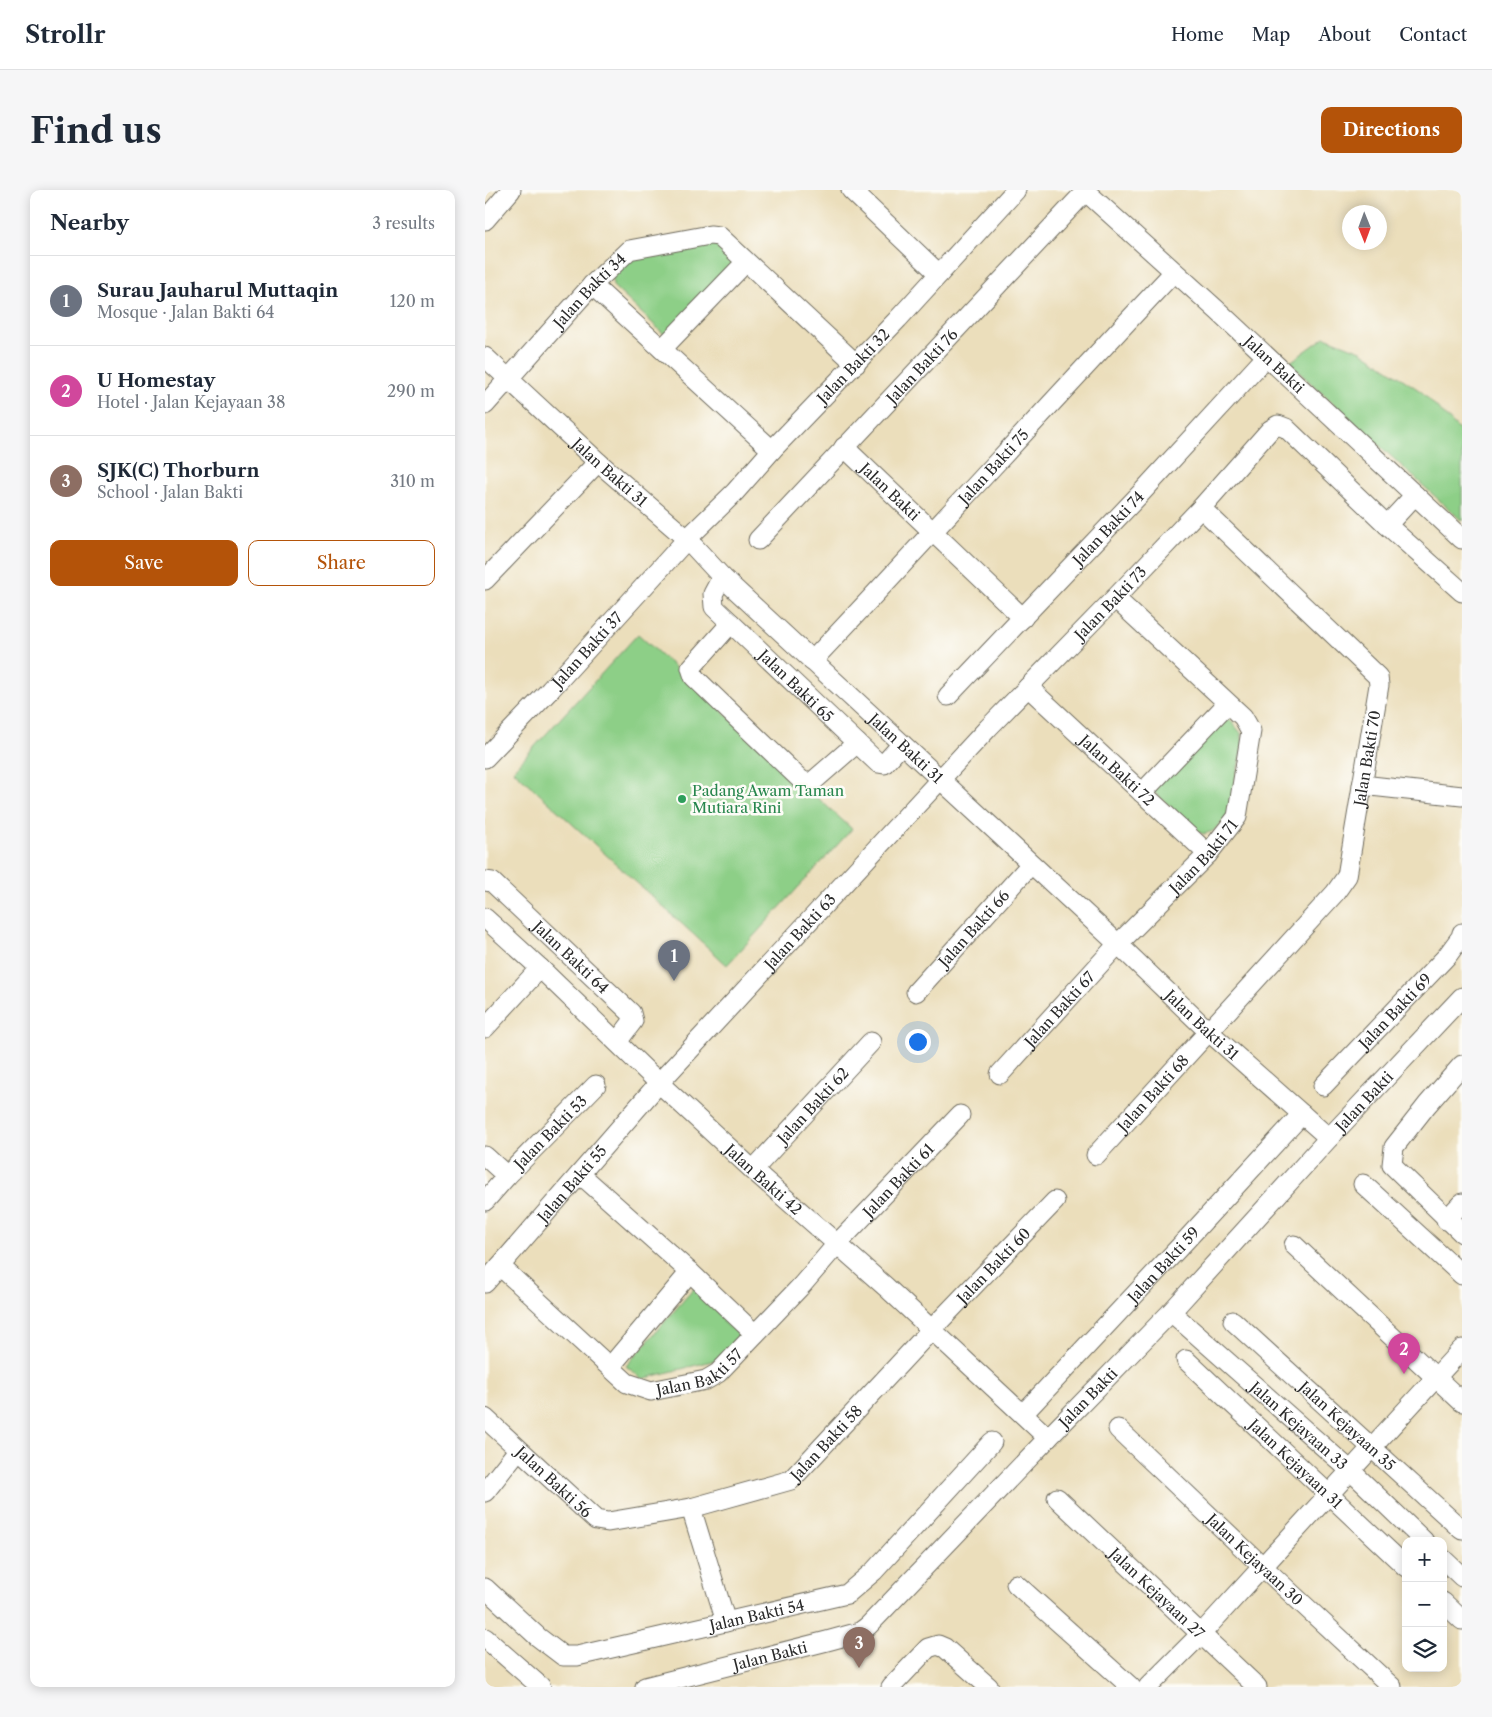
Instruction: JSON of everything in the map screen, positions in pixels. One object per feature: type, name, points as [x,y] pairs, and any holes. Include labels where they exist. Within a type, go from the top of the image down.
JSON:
[{"type":"street","points":[[485,220],[511,190]]},
{"type":"street","points":[[851,190],[939,274]]},
{"type":"street","name":"Jalan Bakti 32","points":[[687,539],[735,492],[772,450],[856,364],[1016,190]]},
{"type":"street","name":"Jalan Bakti","points":[[1084,191],[1462,539]]},
{"type":"street","name":"Jalan Bakti 76","points":[[758,540],[1084,191]]},
{"type":"street","name":"Jalan Bakti 34","points":[[485,404],[592,285],[629,250],[710,235],[719,236],[856,364]]},
{"type":"street","points":[[662,349],[746,262]]},
{"type":"street","name":"Jalan Bakti 75","points":[[812,661],[1174,272]]},
{"type":"street","points":[[592,285],[772,450]]},
{"type":"street","name":"Jalan Bakti 31","points":[[485,357],[598,462],[687,539],[722,577],[1118,944],[1208,1031],[1329,1138]]},
{"type":"street","name":"Jalan Bakti 74","points":[[949,696],[1143,492],[1265,357]]},
{"type":"street","name":"Jalan Bakti 73","points":[[941,779],[1201,508],[1270,430],[1278,425],[1285,428],[1387,524]]},
{"type":"street","name":"Jalan Bakti","points":[[844,447],[1023,618]]},
{"type":"street","points":[[485,580],[598,462]]},
{"type":"street","points":[[1415,495],[1387,524],[1462,592]]},
{"type":"street","name":"Jalan Bakti 70","points":[[1201,508],[1378,677],[1379,685],[1347,876],[1335,893],[1208,1031]]},
{"type":"street","name":"Jalan Bakti 37","points":[[485,758],[550,690],[687,539]]},
{"type":"street","name":"Jalan Bakti 65","points":[[722,577],[713,594],[714,607],[878,763],[884,764],[902,744]]},
{"type":"street","name":"Jalan Bakti 71","points":[[1115,598],[1243,717],[1251,731],[1237,817],[1208,854],[1118,944]]},
{"type":"street","points":[[731,623],[691,668],[694,676],[801,780],[810,784],[857,743]]},
{"type":"street","name":"Jalan Bakti 72","points":[[1028,687],[1208,854]]},
{"type":"street","points":[[1142,793],[1227,704]]},
{"type":"street","name":"Jalan Bakti 63","points":[[659,1083],[941,779]]},
{"type":"street","points":[[1361,786],[1462,796]]},
{"type":"street","name":"Jalan Bakti 66","points":[[916,992],[1031,864]]},
{"type":"street","name":"Jalan Bakti 64","points":[[485,881],[492,882],[631,1013],[633,1021],[617,1042]]},
{"type":"street","name":"Jalan Bakti 42","points":[[485,918],[753,1170],[932,1329],[1048,1438]]},
{"type":"street","name":"Jalan Bakti 69","points":[[1323,1086],[1447,956],[1462,933]]},
{"type":"street","name":"Jalan Bakti 67","points":[[1000,1074],[1118,944]]},
{"type":"street","points":[[485,1028],[540,968]]},
{"type":"street","name":"Jalan Bakti","points":[[645,1687],[859,1632],[864,1629],[1171,1312],[1329,1138],[1462,997]]},
{"type":"street","name":"Jalan Bakti 68","points":[[1095,1156],[1208,1031]]},
{"type":"street","name":"Jalan Bakti 62","points":[[753,1170],[871,1042]]},
{"type":"street","points":[[1462,1066],[1393,1147],[1392,1154],[1392,1165],[1462,1234]]},
{"type":"street","name":"Jalan Bakti 55","points":[[485,1283],[659,1083]]},
{"type":"street","name":"Jalan Bakti 53","points":[[485,1200],[596,1085]]},
{"type":"street","name":"Jalan Bakti 59","points":[[1023,1414],[1302,1114]]},
{"type":"street","name":"Jalan Bakti 61","points":[[837,1244],[960,1115]]},
{"type":"street","points":[[485,1156],[507,1176]]},
{"type":"street","points":[[579,1174],[690,1272],[755,1334]]},
{"type":"street","points":[[1363,1184],[1462,1275]]},
{"type":"street","name":"Jalan Bakti 60","points":[[932,1329],[1055,1201]]},
{"type":"street","points":[[1446,1220],[1462,1203]]},
{"type":"street","name":"Jalan Bakti 57","points":[[499,1266],[627,1383],[651,1391],[706,1380],[718,1373],[837,1244]]},
{"type":"street","points":[[1294,1245],[1462,1402]]},
{"type":"street","points":[[610,1367],[690,1272]]},
{"type":"street","name":"Jalan Kejayaan 33","points":[[1171,1312],[1351,1471],[1420,1537]]},
{"type":"street","name":"Jalan Kejayaan 35","points":[[1233,1321],[1462,1530]]},
{"type":"street","name":"Jalan Bakti 58","points":[[691,1508],[791,1480],[932,1329]]},
{"type":"street","points":[[1148,1687],[1201,1634],[1462,1349]]},
{"type":"street","name":"Jalan Kejayaan 31","points":[[1186,1360],[1402,1563]]},
{"type":"street","name":"Jalan Bakti 56","points":[[485,1418],[596,1520],[608,1522],[691,1508]]},
{"type":"street","name":"Jalan Kejayaan 30","points":[[1118,1429],[1393,1687]]},
{"type":"street","name":"Jalan Bakti 54","points":[[485,1588],[537,1637],[563,1656],[577,1656],[847,1594],[874,1571],[992,1442]]},
{"type":"street","points":[[485,1492],[518,1450]]},
{"type":"street","name":"Jalan Kejayaan 27","points":[[1057,1498],[1257,1687]]},
{"type":"street","points":[[691,1508],[726,1622]]},
{"type":"street","points":[[1447,1563],[1462,1576]]},
{"type":"street","points":[[1016,1584],[1131,1687]]},
{"type":"street","points":[[1447,1606],[1462,1620]]},
{"type":"street","points":[[485,1638],[541,1687]]},
{"type":"street","points":[[891,1687],[928,1648],[938,1645],[945,1648],[989,1687]]},
{"type":"green space","points":[[710,240],[738,265],[667,337],[613,286],[612,278],[630,256]]},
{"type":"green space","points":[[1325,337],[1361,351],[1422,392],[1462,433],[1462,521],[1289,363]]},
{"type":"green space","name":"Padang Awam Taman Mutiara Rini","points":[[638,634],[852,829],[727,965],[513,770]]},
{"type":"green space","points":[[1225,714],[1241,733],[1243,744],[1227,817],[1213,831],[1204,834],[1198,832],[1152,790]]},
{"type":"green space","points":[[696,1286],[747,1334],[720,1359],[642,1379],[626,1366]]},
{"type":"place","name":"Padang Awam Taman Mutiara Rini","points":[[682,799]]},
{"type":"place","name":"Surau Jauharul Muttaqin","points":[[674,981]]},
{"type":"place","name":"U Homestay","points":[[1404,1374]]},
{"type":"place","name":"SJK(C) Thorburn","points":[[859,1668]]}]
